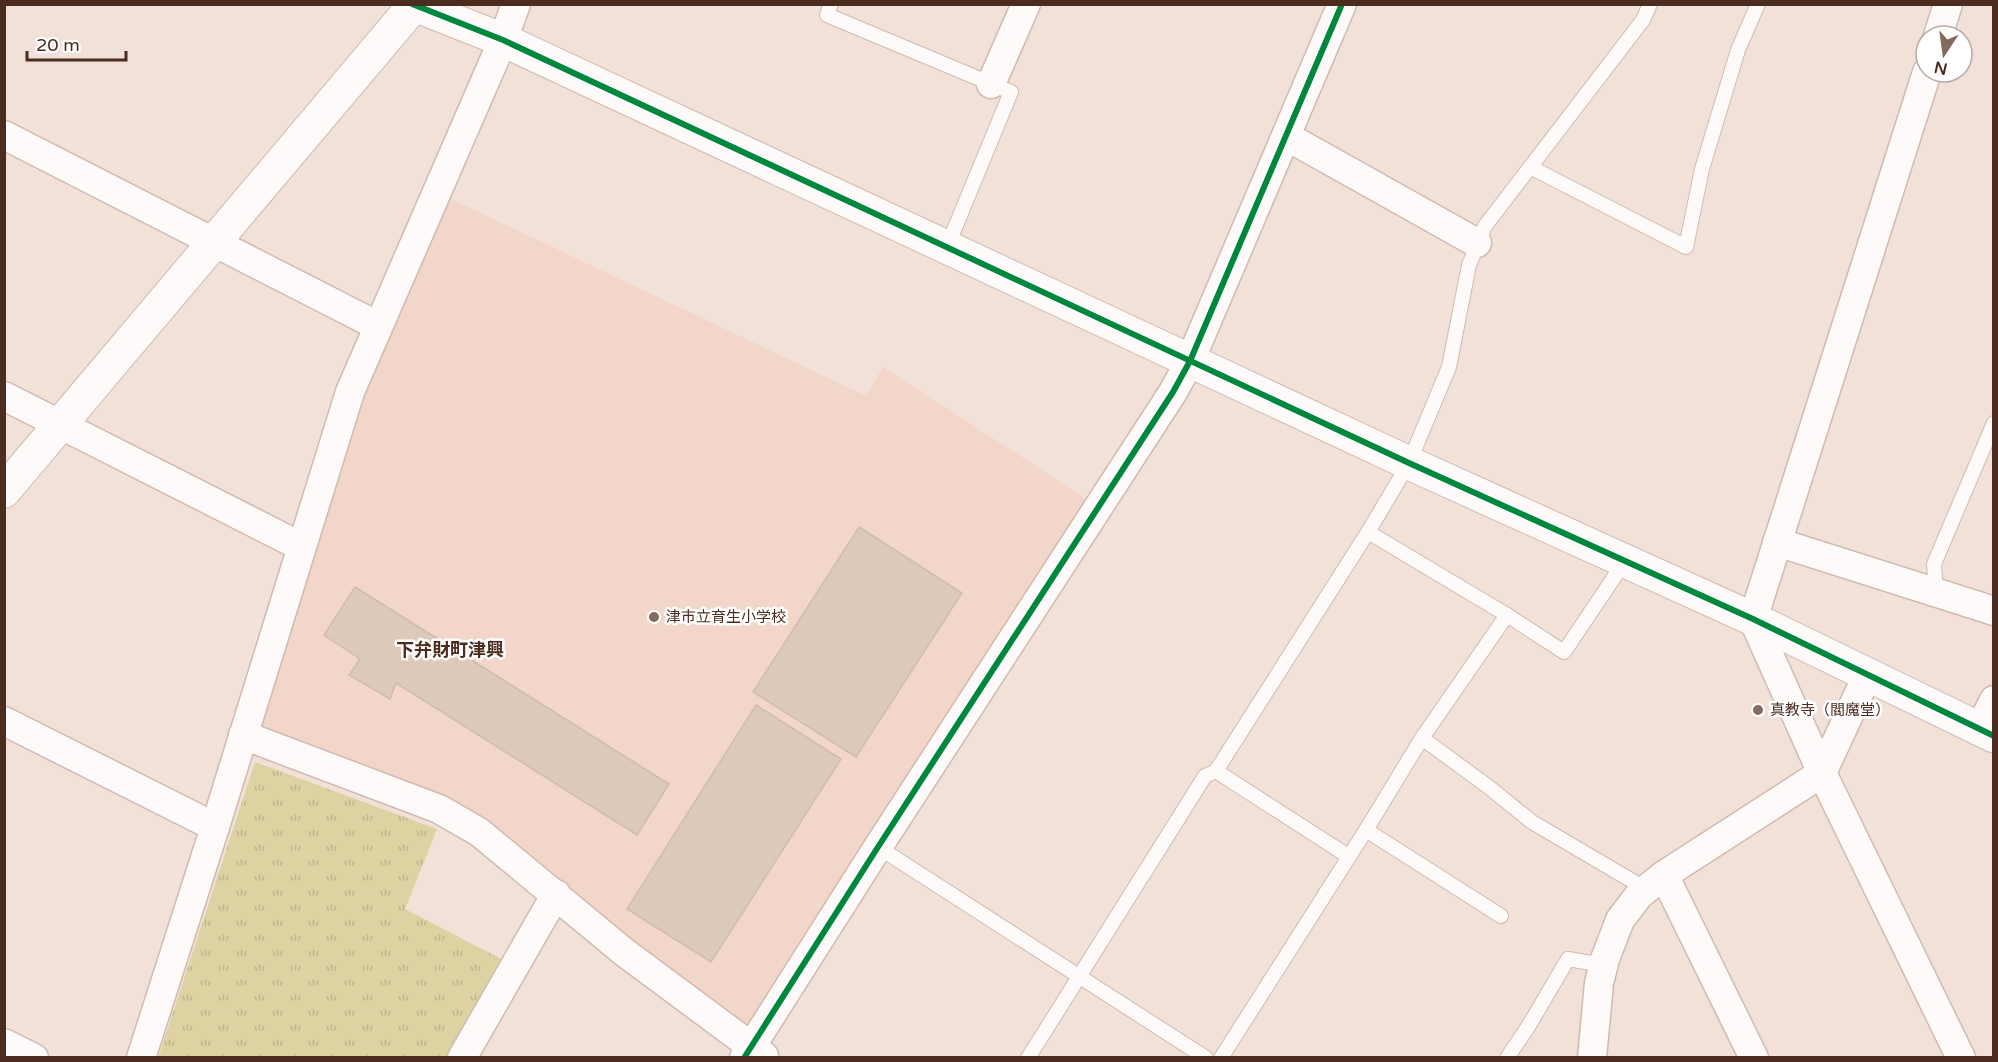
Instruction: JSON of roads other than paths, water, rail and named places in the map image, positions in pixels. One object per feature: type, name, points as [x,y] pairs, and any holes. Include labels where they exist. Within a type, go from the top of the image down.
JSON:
[{"type":"street","points":[[141,1058],[350,392],[503,40],[516,4]]},
{"type":"street","points":[[991,84],[1026,4]]},
{"type":"street","points":[[243,735],[440,809],[479,832],[556,894],[582,919],[754,1053],[878,847],[1173,392],[1190,361],[1342,4]]},
{"type":"street","points":[[1942,24],[1948,4]]},
{"type":"street","points":[[4,491],[414,5],[503,40],[1409,463],[1753,619],[1986,733],[1994,700]]},
{"type":"street","points":[[1923,84],[1753,619],[1822,773],[1962,1058]]},
{"type":"street","points":[[4,135],[378,326]]},
{"type":"street","points":[[1286,136],[1477,243]]},
{"type":"street","points":[[4,396],[300,546]]},
{"type":"street","points":[[1777,543],[1994,611]]},
{"type":"street","points":[[1592,1058],[1599,983],[1603,965],[1620,920],[1639,896],[1655,882],[1822,773],[1867,676]]},
{"type":"street","points":[[4,721],[215,827]]},
{"type":"street","points":[[1655,882],[1754,1058]]},
{"type":"street","points":[[462,1058],[556,894]]},
{"type":"street","points":[[4,1043],[34,1058]]},
{"type":"lane","points":[[831,4],[826,15],[1011,93],[947,247]]},
{"type":"lane","points":[[1028,1058],[1205,776],[1216,771],[1368,532],[1409,463],[1449,367],[1469,265],[1485,226],[1643,20],[1650,4]]},
{"type":"lane","points":[[1530,167],[1686,247],[1702,169],[1738,50],[1758,4]]},
{"type":"lane","points":[[1936,593],[1934,564],[1994,423]]},
{"type":"lane","points":[[1368,532],[1564,652],[1624,561]]},
{"type":"lane","points":[[1221,1058],[1422,738],[1507,615]]},
{"type":"lane","points":[[1422,738],[1532,822],[1655,882]]},
{"type":"lane","points":[[1216,771],[1348,856]]},
{"type":"lane","points":[[1366,830],[1501,916]]},
{"type":"lane","points":[[878,847],[1080,976],[1198,1055]]},
{"type":"lane","points":[[1507,1058],[1568,959],[1603,965]]},
{"type":"place","name":"津市立育生小学校","points":[[654,617]]},
{"type":"place","name":"真教寺（閻魔堂）","points":[[1758,710]]},
{"type":"district","name":"下弁財町津興","points":[[450,650]]}]
